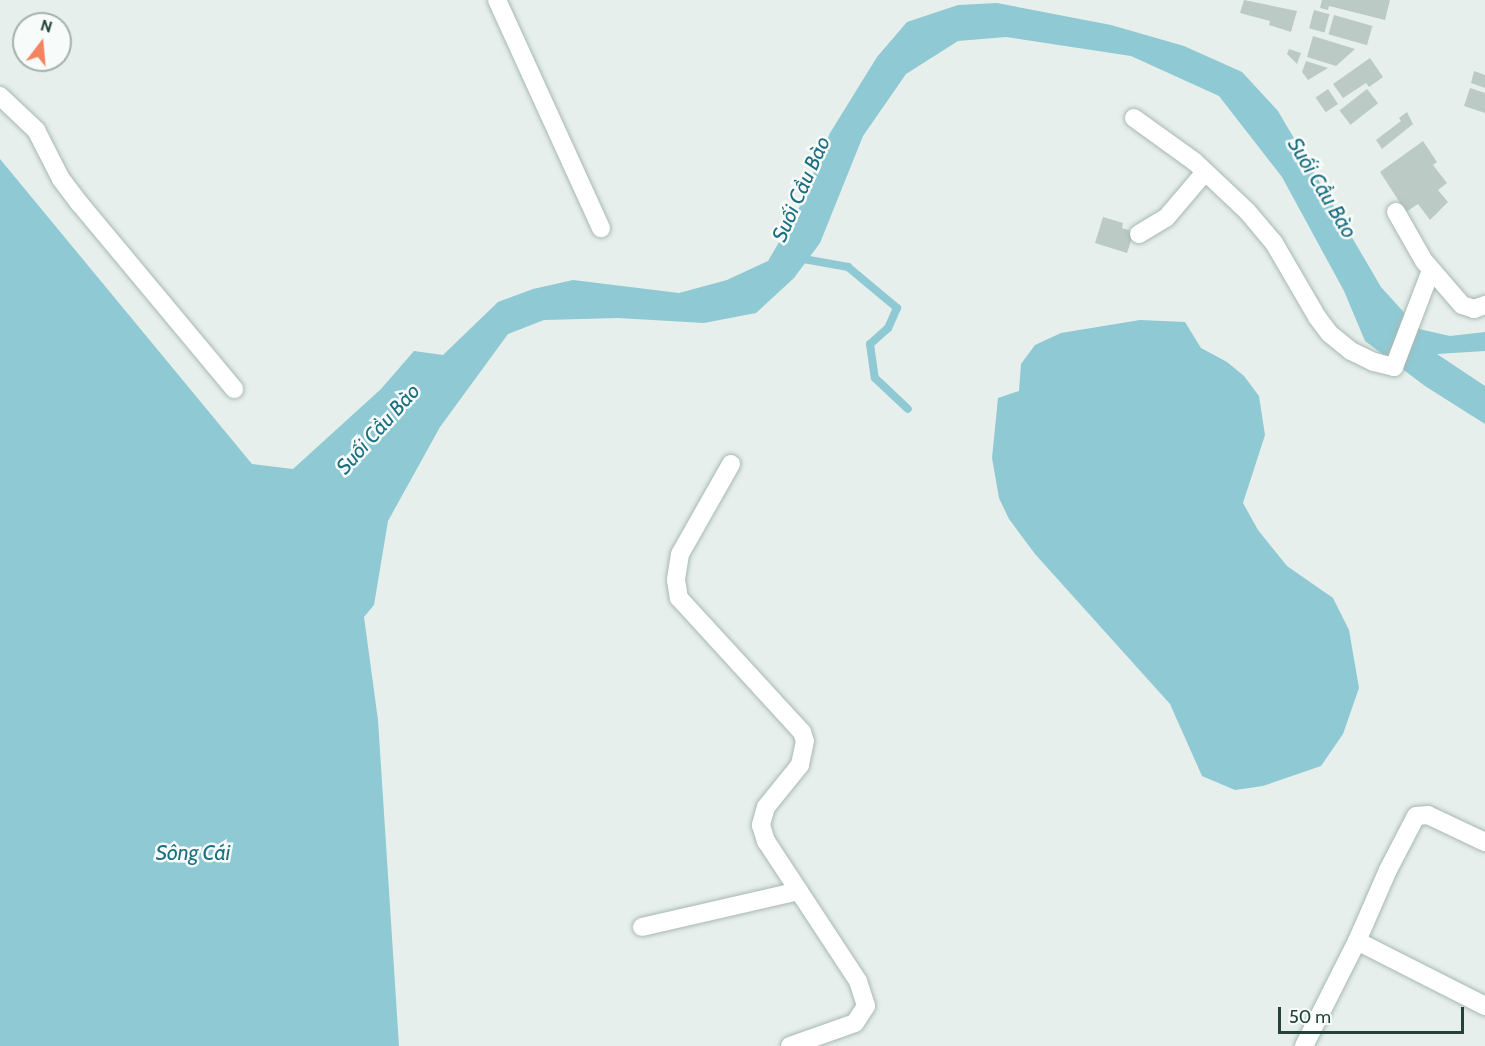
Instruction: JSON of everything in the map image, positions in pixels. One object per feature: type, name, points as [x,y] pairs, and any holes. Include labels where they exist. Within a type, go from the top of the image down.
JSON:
[{"type":"street","points":[[497,0],[601,228]]},
{"type":"street","points":[[0,96],[36,130],[62,179],[80,204],[234,389]]},
{"type":"street","points":[[1134,118],[1205,172],[1247,211],[1274,243],[1317,317],[1330,334],[1351,351],[1374,362],[1396,362],[1431,270]]},
{"type":"street","points":[[1139,234],[1166,218],[1205,172]]},
{"type":"street","points":[[1396,212],[1431,270],[1462,305],[1474,309],[1485,305]]},
{"type":"street","points":[[731,464],[680,554],[676,580],[679,598],[802,732],[805,741],[800,765],[766,807],[761,825],[766,841],[858,981],[866,1006],[855,1023],[790,1046]]},
{"type":"street","points":[[1304,1046],[1416,816],[1428,815],[1485,842]]},
{"type":"street","points":[[642,927],[799,891]]},
{"type":"street","points":[[1357,941],[1485,1006]]},
{"type":"water","name":"Sông Cái","points":[[997,3],[1111,25],[1184,46],[1242,72],[1278,111],[1381,287],[1419,329],[1450,336],[1485,332],[1485,351],[1437,354],[1485,386],[1485,424],[1425,386],[1365,341],[1344,291],[1282,177],[1219,96],[1131,56],[1006,37],[958,41],[906,74],[863,136],[820,243],[794,278],[756,313],[704,323],[618,318],[544,320],[508,334],[440,427],[388,521],[374,605],[364,617],[378,720],[399,1046],[0,1046],[0,159],[252,464],[293,469],[381,389],[414,351],[443,355],[498,302],[533,289],[573,280],[679,293],[727,280],[768,261],[799,208],[830,133],[877,57],[907,22],[958,5]]},
{"type":"water","points":[[1140,320],[1185,322],[1201,348],[1227,362],[1244,376],[1259,396],[1265,435],[1243,503],[1258,530],[1287,566],[1333,598],[1349,630],[1359,688],[1343,734],[1321,766],[1263,786],[1235,790],[1202,776],[1170,704],[1035,554],[1009,519],[999,498],[992,458],[998,398],[1019,391],[1021,364],[1035,345],[1061,333]]},
{"type":"building","points":[[1244,0],[1297,11],[1291,32],[1269,25],[1270,21],[1240,13]]},
{"type":"building","points":[[1322,0],[1390,0],[1385,20],[1329,6],[1328,10],[1320,8]]},
{"type":"building","points":[[1314,10],[1329,14],[1325,32],[1309,28]]},
{"type":"building","points":[[1334,15],[1372,26],[1367,45],[1328,34]]},
{"type":"building","points":[[1313,36],[1355,49],[1336,66],[1307,57]]},
{"type":"building","points":[[1289,49],[1301,53],[1297,64],[1287,54]]},
{"type":"building","points":[[1370,58],[1383,77],[1369,87],[1366,83],[1343,98],[1333,84]]},
{"type":"building","points":[[1306,61],[1328,68],[1308,80],[1302,72]]},
{"type":"building","points":[[1474,71],[1485,75],[1485,88],[1471,83]]},
{"type":"building","points":[[1470,88],[1485,93],[1485,113],[1464,106]]},
{"type":"building","points":[[1328,89],[1338,104],[1326,112],[1316,97]]},
{"type":"building","points":[[1367,89],[1378,103],[1351,125],[1339,111]]},
{"type":"building","points":[[1407,112],[1413,124],[1382,149],[1376,140],[1401,121],[1399,118]]},
{"type":"building","points":[[1423,141],[1437,162],[1433,165],[1447,183],[1438,190],[1448,202],[1430,220],[1418,204],[1406,212],[1380,172]]},
{"type":"building","points":[[1103,217],[1123,223],[1122,228],[1134,232],[1127,253],[1095,243]]},
{"type":"waterway","points":[[798,258],[848,267],[897,308],[888,328],[870,344],[875,378],[908,409]]},
{"type":"water label","name":"Suối Cầu Bào","points":[[1322,188]]},
{"type":"water label","name":"Suối Cầu Bào","points":[[801,189]]},
{"type":"water label","name":"Suối Cầu Bào","points":[[378,429]]}]
